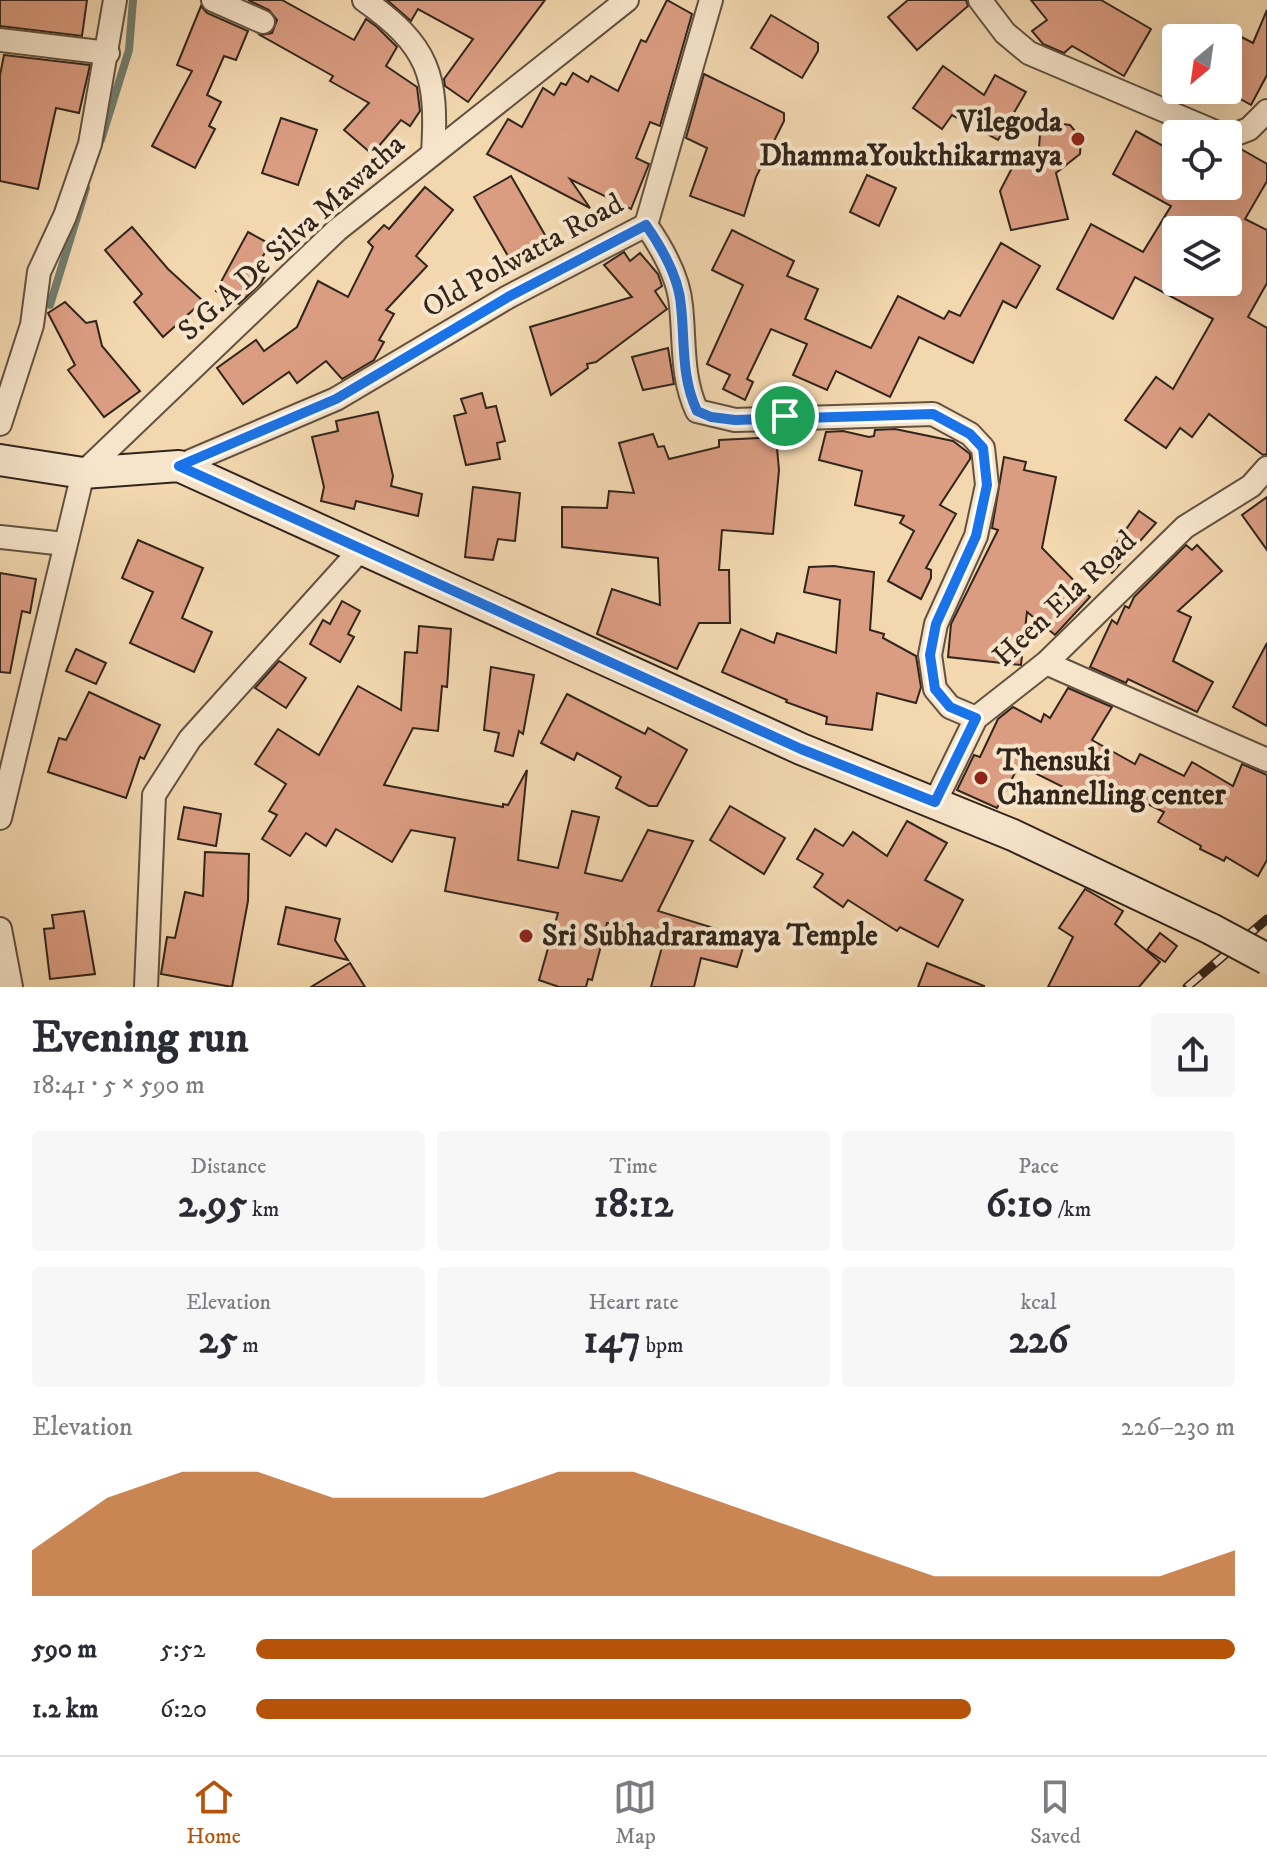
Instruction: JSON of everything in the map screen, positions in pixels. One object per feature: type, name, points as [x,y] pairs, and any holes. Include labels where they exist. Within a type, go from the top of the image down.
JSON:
[{"type":"main road","points":[[0,460],[83,473],[179,466],[363,547],[801,749],[935,802],[1116,881],[1267,960]]},
{"type":"street","points":[[0,424],[32,325],[39,272],[65,216],[90,144],[115,0]]},
{"type":"street","points":[[213,0],[263,22]]},
{"type":"street","points":[[364,0],[407,35],[424,62],[434,86],[433,153]]},
{"type":"street","name":"S.G.A De Silva Mawatha","points":[[83,473],[337,230],[627,0]]},
{"type":"street","name":"Old Polwatta Road","points":[[179,466],[336,399],[508,297],[646,225],[711,0]]},
{"type":"street","points":[[980,0],[1005,33],[1029,53],[1187,120]]},
{"type":"street","points":[[0,40],[108,53]]},
{"type":"street","points":[[1242,132],[1249,129],[1267,111]]},
{"type":"street","points":[[646,225],[663,250],[681,303],[681,336],[688,393],[697,411],[711,417],[735,420],[933,414],[970,434],[983,448],[987,485],[976,536],[936,624],[930,655],[935,689],[950,707],[976,718]]},
{"type":"street","name":"Heen Ela Road","points":[[935,802],[976,718],[1046,663],[1185,527],[1251,486],[1267,468]]},
{"type":"street","points":[[0,818],[83,473]]},
{"type":"street","points":[[0,537],[65,544]]},
{"type":"street","points":[[146,987],[154,795],[190,739],[363,547]]},
{"type":"street","points":[[1046,663],[1267,760]]},
{"type":"street","points":[[0,929],[11,987]]},
{"type":"building","points":[[0,0],[87,0],[82,36],[0,26]]},
{"type":"building","points":[[248,0],[282,0],[354,40],[366,19],[377,27],[397,47],[386,66],[417,87],[420,111],[410,126],[401,120],[372,154],[344,130],[369,103],[330,81],[333,76],[260,35],[272,33],[277,20],[269,10]]},
{"type":"building","points":[[387,0],[545,0],[468,102],[445,86],[444,79],[473,39],[418,9],[411,21]]},
{"type":"building","points":[[667,0],[692,14],[660,126],[650,122],[636,158],[649,164],[631,209],[570,179],[590,208],[487,154],[508,119],[522,127],[543,88],[554,95],[561,83],[566,85],[573,73],[588,82],[591,76],[618,91],[641,40],[646,42]]},
{"type":"building","points":[[908,0],[966,0],[968,6],[917,50],[888,17]]},
{"type":"building","points":[[1031,0],[1101,0],[1151,29],[1124,76],[1072,46],[1064,53],[1043,44],[1032,31],[1047,20]]},
{"type":"building","points":[[201,6],[207,13],[248,31],[236,60],[224,56],[207,95],[221,102],[209,126],[215,129],[195,168],[152,146],[192,71],[177,65]]},
{"type":"building","points":[[1267,10],[1267,75],[1251,105],[1242,100],[1242,37],[1253,43]]},
{"type":"building","points":[[771,15],[818,43],[818,51],[802,78],[751,48]]},
{"type":"building","points":[[4,55],[90,65],[79,113],[56,108],[38,189],[0,181],[0,75]]},
{"type":"building","points":[[943,66],[984,95],[995,75],[1026,92],[998,140],[952,115],[942,129],[913,108]]},
{"type":"building","points":[[704,74],[784,113],[784,121],[756,177],[744,216],[690,196],[707,148],[686,138]]},
{"type":"building","points":[[281,118],[317,130],[298,185],[262,173]]},
{"type":"building","points":[[1053,123],[1070,125],[1081,138],[1080,154],[1056,173],[1068,219],[1011,230],[1000,191],[1012,168],[1038,163],[1040,134]]},
{"type":"building","points":[[1136,131],[1162,145],[1162,200],[1242,200],[1242,150],[1267,164],[1267,181],[1245,219],[1267,230],[1267,283],[1248,317],[1267,328],[1267,454],[1263,455],[1209,414],[1192,437],[1180,428],[1166,448],[1125,420],[1156,377],[1173,389],[1213,319],[1170,296],[1242,296],[1242,216],[1165,216],[1171,206],[1113,174]]},
{"type":"building","points":[[867,175],[896,188],[879,226],[850,212]]},
{"type":"building","points":[[511,176],[549,242],[512,263],[474,197]]},
{"type":"building","points":[[425,187],[453,210],[416,256],[427,266],[386,310],[394,314],[379,340],[384,342],[374,360],[342,379],[326,361],[297,383],[289,372],[243,404],[217,368],[256,340],[264,351],[297,327],[318,281],[348,297],[373,247],[368,242],[384,225],[389,229]]},
{"type":"building","points":[[1162,221],[1162,292],[1135,277],[1113,319],[1057,289],[1091,224],[1143,252]]},
{"type":"building","points":[[132,227],[168,269],[203,301],[163,337],[134,302],[142,294],[105,250]]},
{"type":"building","points":[[732,230],[794,261],[787,276],[818,289],[805,319],[871,348],[898,296],[944,319],[949,311],[960,316],[1001,243],[1040,266],[1016,308],[1003,301],[973,363],[919,337],[890,397],[836,371],[827,390],[793,375],[807,344],[771,329],[747,379],[753,382],[745,400],[723,389],[730,375],[707,364],[743,285],[712,270]]},
{"type":"building","points":[[248,232],[270,244],[259,263],[269,269],[261,283],[239,304],[216,291]]},
{"type":"building","points":[[624,252],[630,261],[640,253],[658,274],[662,286],[655,291],[667,309],[596,362],[587,364],[588,368],[551,395],[530,327],[632,297],[604,265]]},
{"type":"building","points":[[65,302],[86,323],[96,321],[102,346],[140,391],[104,417],[68,370],[75,365],[48,313]]},
{"type":"building","points":[[668,348],[674,384],[643,390],[632,357]]},
{"type":"building","points":[[482,393],[486,408],[496,406],[505,441],[497,443],[500,459],[466,465],[454,416],[466,413],[461,399]]},
{"type":"building","points":[[378,412],[393,476],[391,486],[422,494],[418,516],[356,501],[354,509],[321,501],[324,487],[312,437],[338,431],[336,421]]},
{"type":"building","points":[[895,429],[953,441],[970,454],[970,459],[940,505],[956,514],[926,568],[931,570],[931,578],[921,599],[888,581],[914,531],[900,523],[904,516],[855,505],[862,471],[819,460],[826,432],[843,431],[869,437],[874,436],[875,430]]},
{"type":"building","points":[[653,434],[658,447],[664,446],[669,459],[719,447],[719,440],[776,437],[779,470],[773,534],[722,530],[719,570],[729,570],[730,623],[699,623],[677,669],[597,634],[612,589],[660,605],[658,558],[562,547],[562,507],[607,508],[609,491],[634,493],[619,443]]},
{"type":"building","points":[[1004,457],[1026,462],[1024,470],[1056,477],[1042,548],[1090,597],[1055,635],[1027,612],[1021,665],[948,657],[951,624],[998,530],[992,528]]},
{"type":"building","points":[[473,487],[520,493],[515,541],[498,539],[493,560],[465,557]]},
{"type":"building","points":[[1267,497],[1267,550],[1242,515]]},
{"type":"building","points":[[1139,511],[1156,523],[1112,573],[1101,565]]},
{"type":"building","points":[[138,540],[203,568],[182,618],[212,632],[194,672],[130,643],[153,592],[122,578]]},
{"type":"building","points":[[1186,545],[1192,550],[1197,545],[1222,571],[1178,611],[1191,617],[1173,661],[1213,682],[1197,712],[1128,679],[1126,683],[1090,667],[1112,620],[1117,624],[1125,606],[1129,608],[1134,597]]},
{"type":"building","points":[[834,566],[874,572],[870,630],[884,634],[883,638],[916,656],[921,687],[916,703],[877,693],[872,730],[826,724],[827,717],[722,672],[741,629],[774,643],[777,633],[836,653],[840,600],[804,592],[809,567]]},
{"type":"building","points":[[0,573],[36,579],[30,613],[22,611],[10,673],[0,672]]},
{"type":"building","points":[[342,601],[360,611],[348,634],[354,637],[340,662],[310,644],[323,620],[330,624]]},
{"type":"building","points":[[419,626],[451,629],[447,687],[442,686],[438,731],[413,728],[384,785],[503,807],[503,804],[508,805],[527,770],[518,860],[558,868],[572,811],[599,817],[585,873],[622,881],[648,830],[693,841],[658,911],[746,938],[737,967],[701,958],[694,987],[651,987],[662,947],[642,941],[645,930],[607,923],[592,980],[588,979],[586,987],[559,987],[539,980],[558,913],[445,891],[455,838],[411,830],[392,862],[336,829],[326,846],[306,833],[290,856],[262,839],[277,815],[269,811],[286,784],[255,764],[278,729],[319,755],[358,686],[401,710],[405,652],[417,653]]},
{"type":"building","points":[[1267,643],[1267,726],[1233,707]]},
{"type":"building","points":[[76,649],[106,663],[96,684],[66,671]]},
{"type":"building","points":[[279,661],[306,678],[286,708],[255,688]]},
{"type":"building","points":[[491,667],[534,675],[523,734],[519,731],[513,756],[495,751],[499,733],[484,730]]},
{"type":"building","points":[[1068,688],[1112,707],[1092,740],[1135,764],[1140,754],[1184,776],[1192,762],[1233,786],[1242,764],[1267,775],[1267,860],[1258,876],[1226,857],[1224,861],[1200,849],[1201,846],[1158,822],[1164,812],[1093,777],[1083,797],[1019,765],[997,808],[957,790],[974,755],[980,757],[998,719],[1013,707],[1041,722],[1044,714],[1050,718]]},
{"type":"building","points":[[89,692],[160,725],[144,759],[140,757],[126,798],[48,772],[59,738],[66,740]]},
{"type":"building","points":[[567,694],[645,734],[648,728],[687,750],[657,806],[649,806],[616,788],[621,777],[577,753],[574,760],[541,743]]},
{"type":"building","points":[[730,806],[785,838],[764,874],[710,840]]},
{"type":"building","points":[[184,807],[221,814],[216,846],[178,839]]},
{"type":"building","points":[[907,821],[947,843],[925,880],[963,900],[938,947],[900,927],[897,931],[848,900],[843,907],[814,887],[823,874],[797,859],[815,829],[843,846],[853,832],[887,856]]},
{"type":"building","points":[[205,852],[249,854],[248,901],[232,987],[161,974],[167,937],[175,938],[185,892],[203,896]]},
{"type":"building","points":[[1085,889],[1123,911],[1115,924],[1160,962],[1139,987],[1048,987],[1073,937],[1059,928]]},
{"type":"building","points":[[286,907],[340,919],[335,940],[348,960],[278,944]]},
{"type":"building","points":[[84,911],[95,974],[50,979],[44,929],[54,928],[52,915]]},
{"type":"building","points":[[1160,933],[1177,946],[1165,962],[1147,950]]},
{"type":"building","points":[[350,963],[365,987],[311,987]]},
{"type":"building","points":[[927,963],[984,986],[984,987],[918,987]]},
{"type":"waterway","points":[[101,140],[129,50],[133,0]]},
{"type":"waterway","points":[[50,305],[86,188]]},
{"type":"railway","points":[[1187,987],[1267,919]]},
{"type":"place","name":"Vilegoda DhammaYoukthikarmaya","points":[[1078,139]]},
{"type":"place","name":"Thensuki Channelling center","points":[[981,778]]},
{"type":"place","name":"Sri Subhadraramaya Temple","points":[[526,936]]},
{"type":"route","points":[[646,225],[663,250],[681,303],[681,336],[688,393],[697,411],[711,417],[735,420],[785,416],[933,414],[970,434],[983,448],[987,485],[976,536],[936,624],[930,655],[935,689],[950,707],[976,718],[935,802],[801,749],[363,547],[179,466],[336,399],[508,297],[646,225]]}]
